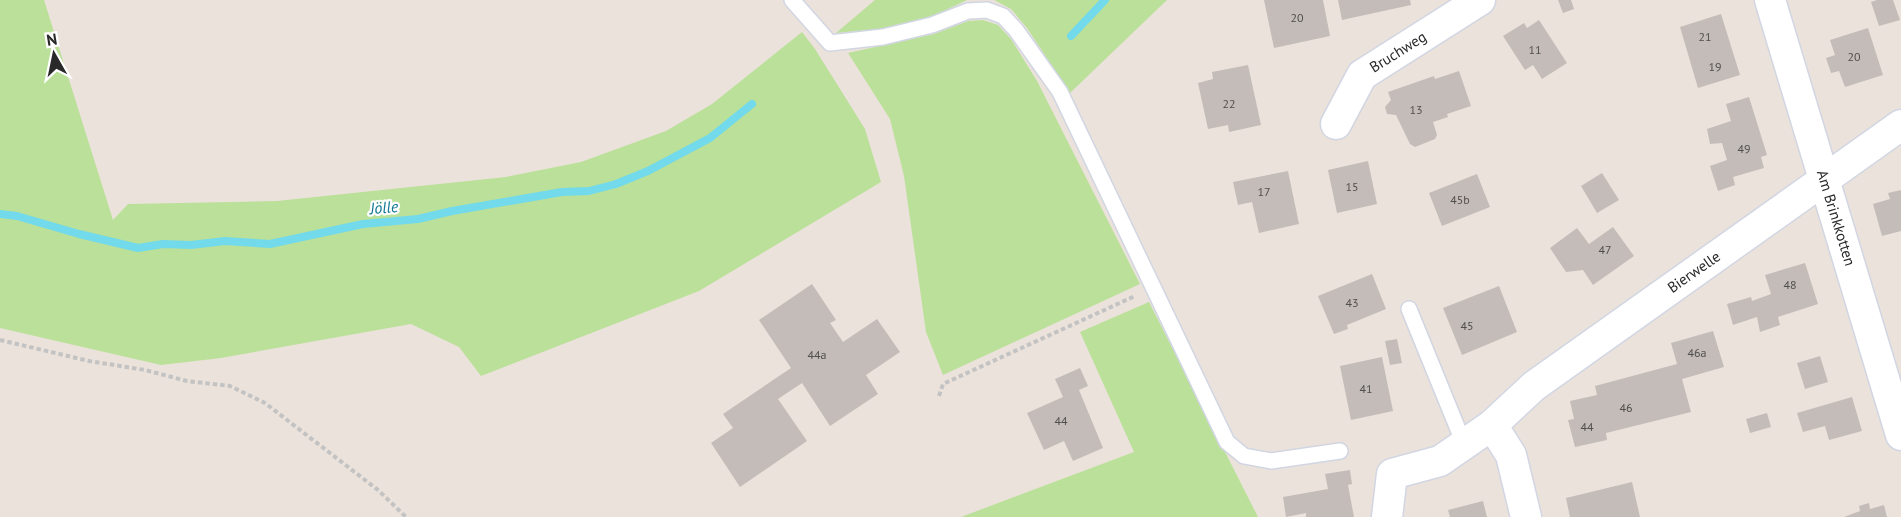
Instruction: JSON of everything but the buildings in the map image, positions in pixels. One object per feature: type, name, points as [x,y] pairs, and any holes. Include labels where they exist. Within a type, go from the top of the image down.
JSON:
[{"type":"street","name":"Bruchweg","points":[[1336,124],[1362,75],[1480,0]]},
{"type":"street","name":"Am Brinkkotten","points":[[1770,0],[1901,435]]},
{"type":"street","name":"Bierwelle","points":[[1387,517],[1392,474],[1440,461],[1492,425],[1534,386],[1901,125]]},
{"type":"street","points":[[1492,425],[1511,455],[1526,517]]},
{"type":"lane","points":[[792,0],[830,43],[883,37],[932,25],[968,10],[987,10],[1003,16],[1016,30],[1060,92],[1227,442],[1244,456],[1271,461],[1340,452]]},
{"type":"lane","points":[[1409,309],[1464,444]]},
{"type":"path","points":[[939,396],[943,384],[1152,288]]},
{"type":"path","points":[[0,340],[187,381],[230,386],[265,403],[378,490],[406,517]]},
{"type":"green space","points":[[0,0],[44,0],[113,220],[128,204],[277,201],[506,177],[581,162],[666,131],[712,104],[802,32],[865,129],[881,182],[699,291],[481,376],[459,347],[411,324],[221,358],[161,365],[0,328]]},
{"type":"green space","points":[[875,0],[967,0],[927,19],[882,29],[836,33]]},
{"type":"green space","points":[[994,0],[1167,0],[1070,93],[1027,28],[1011,9]]},
{"type":"green space","points":[[983,20],[998,25],[1011,39],[1037,81],[1140,284],[943,375],[926,332],[904,176],[890,119],[848,53],[934,34],[968,21]]},
{"type":"green space","points":[[1149,302],[1258,517],[961,517],[1134,452],[1080,332]]},
{"type":"waterway","name":"Jölle","points":[[1071,36],[1105,0]]},
{"type":"waterway","name":"Jölle","points":[[0,214],[17,216],[138,248],[163,244],[191,245],[225,241],[270,244],[363,224],[418,219],[562,192],[589,191],[616,184],[648,171],[710,138],[752,104]]}]
